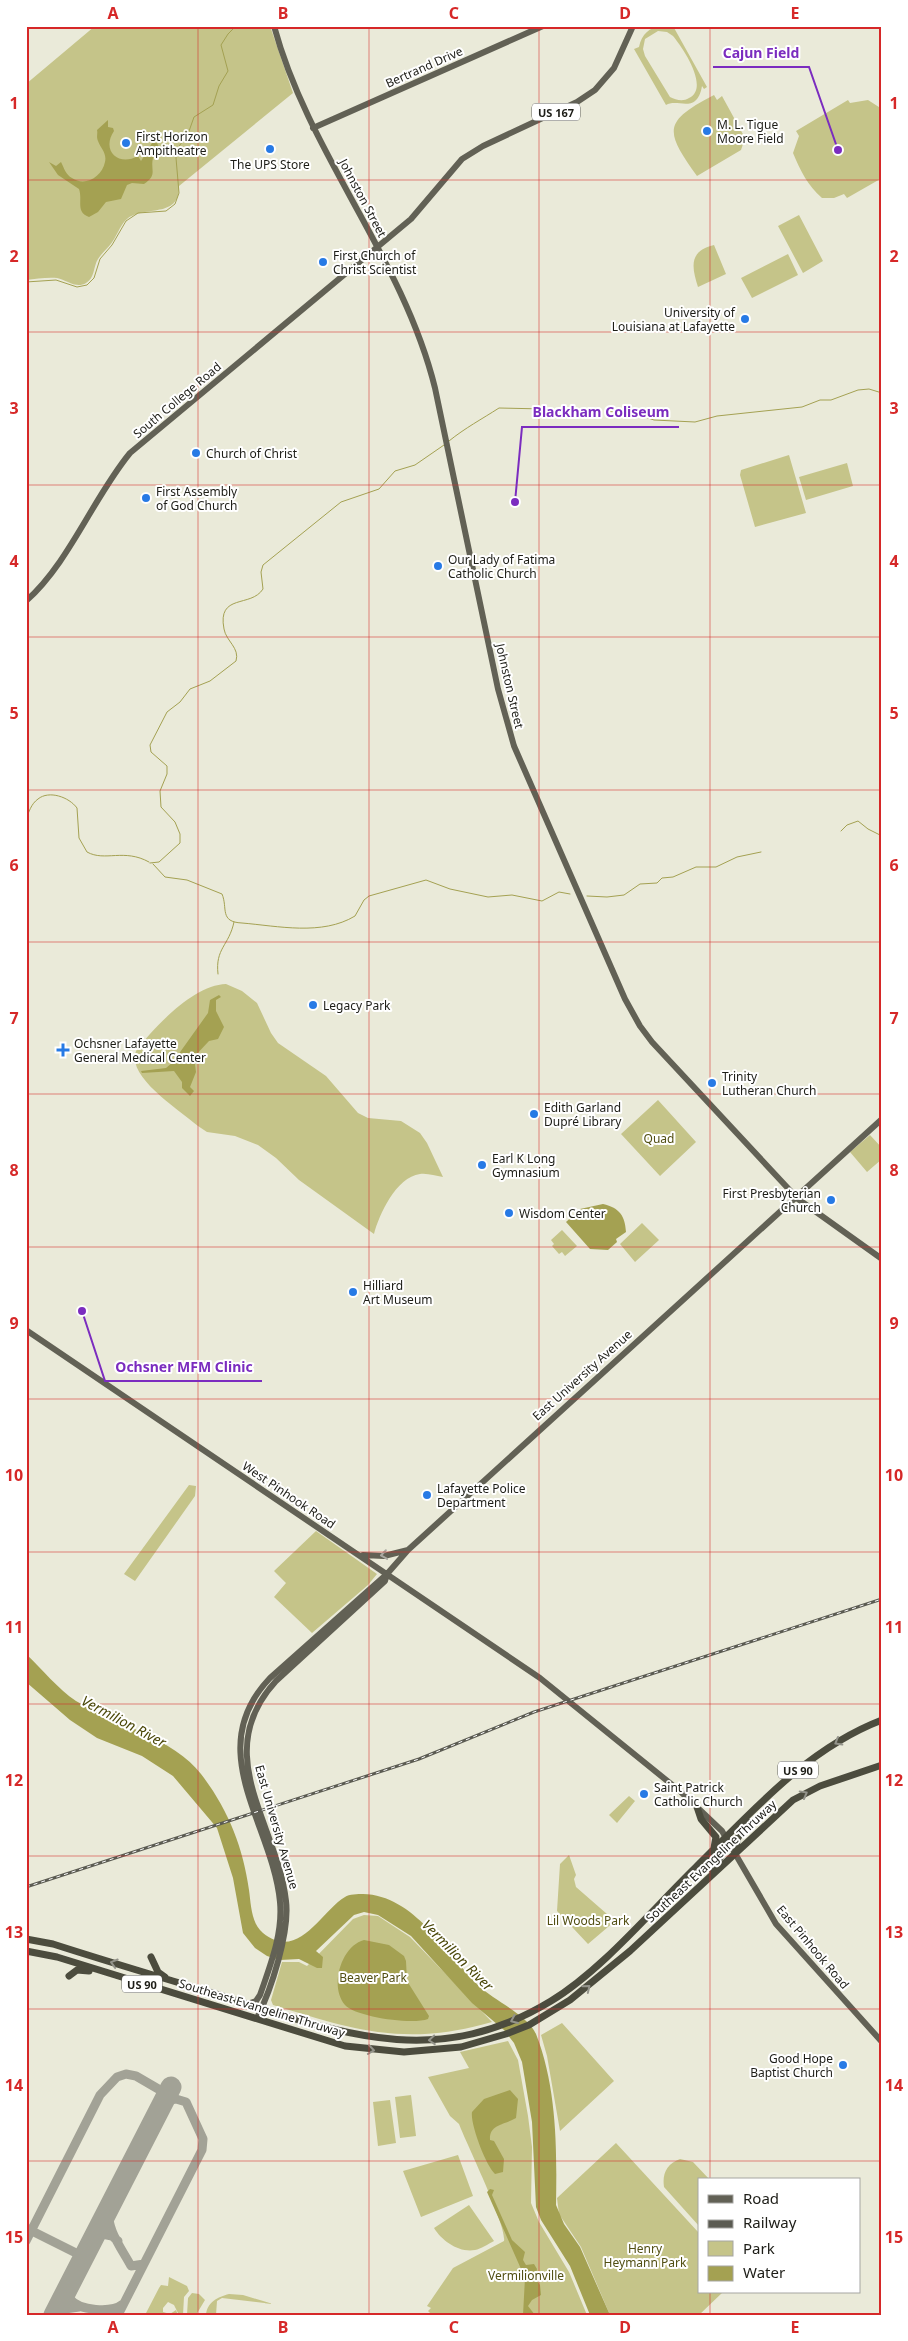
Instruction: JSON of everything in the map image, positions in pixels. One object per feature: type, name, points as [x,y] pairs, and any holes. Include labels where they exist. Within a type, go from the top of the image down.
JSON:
[{"type":"highway","name":"US 90","points":[[262,2008],[345,2033],[374,2038],[430,2040],[480,2032],[513,2021],[546,2004],[589,1973],[714,1849],[810,1760],[844,1738],[882,1720]]},
{"type":"highway","name":"Southeast Evangeline Thruway","points":[[26,1951],[73,1962],[334,2043],[381,2051],[443,2050],[488,2040],[547,2016],[597,1979],[800,1796],[828,1783],[882,1765]]},
{"type":"highway","points":[[697,1807],[701,1819],[716,1837],[714,1849]]},
{"type":"highway","points":[[736,1852],[737,1839],[752,1818],[754,1812]]},
{"type":"highway","points":[[711,1876],[726,1848],[727,1837]]},
{"type":"highway","name":"US 90","points":[[26,1938],[177,1982]]},
{"type":"highway","points":[[91,1957],[77,1955],[69,1976],[79,1970],[111,1974]]},
{"type":"highway","points":[[85,1966],[82,1960],[91,1957]]},
{"type":"highway","points":[[142,1972],[148,1971],[152,1967],[151,1958],[161,1974],[177,1982]]},
{"type":"highway","name":"Southeast Evangeline Thruway","points":[[177,1982],[262,2008]]},
{"type":"main road","name":"Johnston Street","points":[[274,26],[291,78],[313,128],[404,300],[422,342],[446,436],[497,681],[514,746],[608,963],[642,1030],[795,1196],[882,1259]]},
{"type":"main road","name":"Bertrand Drive","points":[[313,128],[543,26]]},
{"type":"main road","name":"US 167","points":[[376,247],[418,212],[451,170],[468,155],[568,107],[595,90],[614,68],[634,26]]},
{"type":"main road","name":"South College Road","points":[[26,601],[54,568],[110,480],[130,453],[376,247]]},
{"type":"main road","name":"East University Avenue","points":[[257,2018],[262,2008],[283,1923],[286,1901],[251,1786],[246,1760],[251,1720],[264,1690],[385,1581],[387,1574],[408,1550],[795,1196],[882,1119]]},
{"type":"main road","name":"West Pinhook Road","points":[[26,1330],[540,1678]]},
{"type":"main road","points":[[360,1555],[384,1556],[408,1550]]},
{"type":"main road","name":"East Pinhook Road","points":[[540,1678],[697,1807],[727,1837],[776,1924],[882,2042]]},
{"type":"main road","name":"East University Avenue","points":[[248,2004],[258,1998],[271,1970]]},
{"type":"green space","points":[[95,26],[270,26],[293,93],[179,186],[178,196],[174,203],[160,210],[134,215],[127,219],[96,262],[89,281],[82,285],[75,285],[57,278],[26,280],[26,84]]},
{"type":"green space","points":[[668,26],[673,26],[707,87],[704,89],[702,86],[700,95],[692,103],[671,103],[666,105],[634,49],[639,47],[643,37],[650,30],[658,27],[669,28]],"holes":[[[658,31],[667,32],[673,36],[683,49],[696,77],[697,86],[695,93],[684,100],[670,97],[645,56],[643,49],[645,39]]]},
{"type":"green space","name":"M. L. Tigue Moore Field","points":[[714,95],[717,100],[722,96],[745,138],[741,150],[697,176],[679,148],[674,129],[677,121],[685,113]]},
{"type":"green space","points":[[848,100],[850,103],[868,100],[882,109],[882,178],[847,198],[844,194],[834,198],[822,198],[805,177],[793,153],[799,136],[796,131]]},
{"type":"green space","points":[[799,215],[823,261],[803,273],[778,226]]},
{"type":"green space","points":[[714,245],[726,274],[698,287],[694,273],[694,261],[700,251]]},
{"type":"green space","points":[[788,254],[798,275],[752,298],[741,278]]},
{"type":"green space","points":[[789,455],[806,513],[755,527],[740,475],[741,470]]},
{"type":"green space","points":[[847,463],[853,486],[806,500],[799,477]]},
{"type":"green space","points":[[226,984],[242,991],[257,1003],[271,1033],[278,1043],[326,1076],[358,1113],[368,1118],[401,1121],[420,1133],[427,1143],[443,1177],[420,1174],[403,1182],[384,1207],[374,1234],[299,1180],[276,1158],[258,1145],[235,1136],[207,1132],[198,1126],[156,1092],[139,1071],[135,1061],[136,1051],[164,1019],[176,1008],[201,991]]},
{"type":"green space","name":"Quad","points":[[658,1100],[696,1142],[660,1176],[621,1134]]},
{"type":"green space","points":[[870,1135],[882,1148],[882,1159],[867,1172],[850,1152]]},
{"type":"green space","points":[[642,1223],[659,1240],[635,1262],[620,1244]]},
{"type":"green space","points":[[562,1230],[577,1246],[565,1256],[562,1252],[559,1254],[552,1246],[554,1244],[551,1240]]},
{"type":"green space","points":[[189,1485],[196,1486],[195,1496],[135,1581],[124,1574]]},
{"type":"green space","points":[[316,1531],[377,1574],[368,1585],[312,1633],[274,1597],[286,1583],[274,1571]]},
{"type":"green space","points":[[629,1796],[635,1801],[617,1823],[609,1815]]},
{"type":"green space","name":"Lil Woods Park","points":[[569,1855],[576,1875],[574,1879],[576,1887],[615,1921],[588,1944],[557,1911],[560,1864]]},
{"type":"green space","name":"Beaver Park","points":[[364,1915],[378,1916],[410,1937],[492,2022],[433,2033],[406,2034],[355,2028],[273,2005],[271,2000],[282,1962],[299,1962],[307,1966],[353,1919]]},
{"type":"green space","points":[[562,2023],[614,2081],[560,2131],[547,2056],[541,2035]]},
{"type":"green space","name":"Vermilionville","points":[[508,2041],[518,2060],[528,2116],[532,2147],[531,2203],[539,2222],[569,2272],[587,2315],[432,2315],[428,2311],[431,2308],[427,2306],[453,2268],[504,2241],[493,2203],[459,2124],[450,2116],[428,2077],[469,2068],[460,2052]]},
{"type":"green space","points":[[411,2095],[416,2136],[400,2138],[395,2097]]},
{"type":"green space","points":[[390,2100],[396,2143],[378,2146],[373,2102]]},
{"type":"green space","name":"Henry Heymann Park","points":[[616,2143],[698,2232],[698,2294],[721,2294],[699,2315],[610,2315],[581,2247],[559,2214],[557,2198]]},
{"type":"green space","points":[[458,2155],[473,2196],[421,2217],[403,2171]]},
{"type":"green space","points":[[680,2159],[693,2162],[708,2178],[698,2178],[698,2225],[664,2187],[666,2170]]},
{"type":"green space","points":[[469,2205],[494,2241],[480,2249],[463,2250],[446,2241],[434,2228]]},
{"type":"green space","points":[[169,2277],[187,2286],[189,2291],[184,2297],[183,2315],[179,2315],[174,2305],[168,2302],[163,2308],[163,2312],[170,2314],[176,2310],[178,2315],[145,2315],[161,2285],[168,2286]]},
{"type":"green space","points":[[192,2293],[199,2294],[205,2300],[196,2315],[187,2315],[188,2298]]},
{"type":"green space","points":[[229,2294],[243,2295],[273,2304],[222,2298],[217,2301],[216,2315],[206,2315],[211,2303]]},
{"type":"water","points":[[108,120],[108,127],[113,128],[114,131],[109,144],[114,155],[118,158],[131,159],[138,156],[141,161],[152,143],[157,143],[159,147],[153,158],[153,172],[148,181],[144,184],[132,183],[127,185],[121,199],[106,202],[98,212],[89,217],[82,212],[79,189],[58,175],[49,162],[56,166],[61,162],[68,175],[77,181],[87,181],[97,176],[103,167],[105,159],[97,139],[97,130]]},
{"type":"water","points":[[219,995],[221,997],[216,1000],[216,1011],[224,1027],[218,1039],[209,1041],[194,1057],[196,1072],[190,1087],[194,1091],[190,1096],[182,1088],[182,1082],[174,1071],[142,1073],[141,1071],[166,1068],[173,1062],[208,1013],[210,1000]]},
{"type":"water","points":[[603,1204],[614,1208],[623,1217],[626,1232],[616,1239],[617,1242],[608,1250],[590,1249],[566,1222],[580,1209]]},
{"type":"water","points":[[26,1654],[56,1685],[76,1701],[160,1741],[190,1762],[201,1774],[211,1787],[233,1829],[243,1859],[254,1919],[263,1933],[276,1940],[288,1942],[308,1931],[347,1896],[363,1894],[381,1897],[398,1904],[413,1915],[441,1942],[478,1985],[518,2014],[532,2027],[543,2055],[552,2097],[556,2140],[556,2205],[564,2224],[580,2247],[610,2315],[590,2315],[570,2266],[541,2220],[536,2207],[532,2122],[522,2062],[514,2043],[504,2030],[472,2003],[411,1936],[378,1915],[364,1912],[354,1915],[316,1951],[323,1957],[322,1968],[317,1968],[299,1959],[280,1960],[267,1956],[255,1948],[243,1933],[233,1878],[217,1828],[173,1776],[142,1756],[97,1738],[70,1720],[26,1682]]},
{"type":"water","points":[[364,1940],[389,1945],[404,1956],[407,1981],[429,2016],[428,2019],[410,2021],[385,2019],[360,2013],[345,2005],[340,1997],[338,1988],[340,1968],[349,1950]]},
{"type":"water","points":[[510,2090],[518,2099],[516,2118],[498,2126],[490,2135],[490,2140],[494,2141],[504,2159],[503,2172],[495,2174],[487,2163],[479,2144],[473,2126],[472,2112],[484,2099]]},
{"type":"water","points":[[490,2189],[494,2190],[492,2195],[512,2240],[525,2252],[523,2260],[526,2265],[534,2264],[537,2269],[535,2278],[540,2285],[541,2295],[532,2300],[528,2306],[535,2315],[523,2315],[525,2278],[487,2192]]},
{"type":"waterway","points":[[26,282],[56,280],[77,287],[87,285],[94,278],[100,259],[112,245],[126,221],[138,213],[166,211],[175,204],[179,193],[177,149],[188,134],[194,117],[213,105],[219,86],[228,71],[221,45],[236,26]]},
{"type":"waterway","points":[[606,411],[633,413],[654,420],[695,422],[717,416],[802,407],[820,400],[831,400],[858,390],[869,389],[882,393]]},
{"type":"waterway","points":[[449,441],[499,408],[544,409]]},
{"type":"waterway","points":[[150,863],[159,862],[180,843],[180,834],[175,822],[161,807],[160,791],[167,774],[167,766],[151,752],[150,745],[167,712],[180,702],[190,689],[210,681],[236,661],[236,652],[224,629],[223,618],[225,610],[236,603],[258,595],[263,589],[261,572],[263,565],[341,502],[379,489],[395,471],[415,465],[444,445]]},
{"type":"waterway","points":[[26,819],[32,806],[38,799],[48,795],[59,796],[77,808],[79,838],[87,852],[101,856],[131,856],[149,862]]},
{"type":"waterway","points":[[841,831],[847,825],[858,821],[882,836]]},
{"type":"waterway","points":[[587,896],[607,897],[624,895],[640,884],[657,883],[662,878],[673,877],[696,867],[716,867],[737,857],[761,852]]},
{"type":"waterway","points":[[153,864],[165,877],[187,880],[222,894],[227,917],[230,920],[285,927],[314,928],[342,922],[355,916],[364,900],[369,896],[426,880],[450,889],[488,897],[512,895],[542,901],[559,892],[570,894]]},
{"type":"waterway","points":[[218,974],[220,952],[229,937],[234,922]]},
{"type":"taxiway","points":[[26,2241],[100,2095],[117,2077],[126,2074],[136,2076],[160,2090],[163,2101],[176,2099],[186,2102],[203,2139],[202,2150],[118,2315]]},
{"type":"taxiway","points":[[109,2207],[109,2223],[131,2266],[144,2264]]},
{"type":"taxiway","points":[[28,2229],[84,2257]]},
{"type":"taxiway","points":[[92,2240],[102,2234],[112,2236],[118,2241]]},
{"type":"taxiway","points":[[68,2288],[70,2299],[81,2306],[104,2310],[123,2304]]},
{"type":"taxiway","points":[[56,2315],[65,2309],[79,2307]]},
{"type":"runway","points":[[54,2315],[171,2087]]},
{"type":"railway","points":[[26,1887],[419,1759],[534,1712],[882,1599]]},
{"type":"place","name":"M. L. Tigue Moore Field","points":[[707,131]]},
{"type":"place","name":"First Horizon Ampitheatre","points":[[126,143]]},
{"type":"place","name":"The UPS Store","points":[[270,149]]},
{"type":"place","name":"Cajun Field","points":[[838,150]]},
{"type":"place","name":"First Church of Christ Scientist","points":[[323,262]]},
{"type":"place","name":"University of Louisiana at Lafayette","points":[[745,319]]},
{"type":"place","name":"Church of Christ","points":[[196,453]]},
{"type":"place","name":"First Assembly of God Church","points":[[146,498]]},
{"type":"place","name":"Blackham Coliseum","points":[[515,502]]},
{"type":"place","name":"Our Lady of Fatima Catholic Church","points":[[438,566]]},
{"type":"place","name":"Legacy Park","points":[[313,1005]]},
{"type":"place","name":"Ochsner Lafayette General Medical Center","points":[[63,1050]]},
{"type":"place","name":"Trinity Lutheran Church","points":[[712,1083]]},
{"type":"place","name":"Edith Garland Dupré Library","points":[[534,1114]]},
{"type":"place","name":"Earl K Long Gymnasium","points":[[482,1165]]},
{"type":"place","name":"First Presbyterian Church","points":[[831,1200]]},
{"type":"place","name":"Wisdom Center","points":[[509,1213]]},
{"type":"place","name":"Hilliard Art Museum","points":[[353,1292]]},
{"type":"place","name":"Ochsner MFM Clinic","points":[[82,1311]]},
{"type":"place","name":"Lafayette Police Department","points":[[427,1495]]},
{"type":"place","name":"Saint Patrick Catholic Church","points":[[644,1794]]},
{"type":"place","name":"Good Hope Baptist Church","points":[[843,2065]]},
{"type":"water label","name":"Vermilion River","points":[[124,1721]]},
{"type":"water label","name":"Vermilion River","points":[[458,1955]]}]
